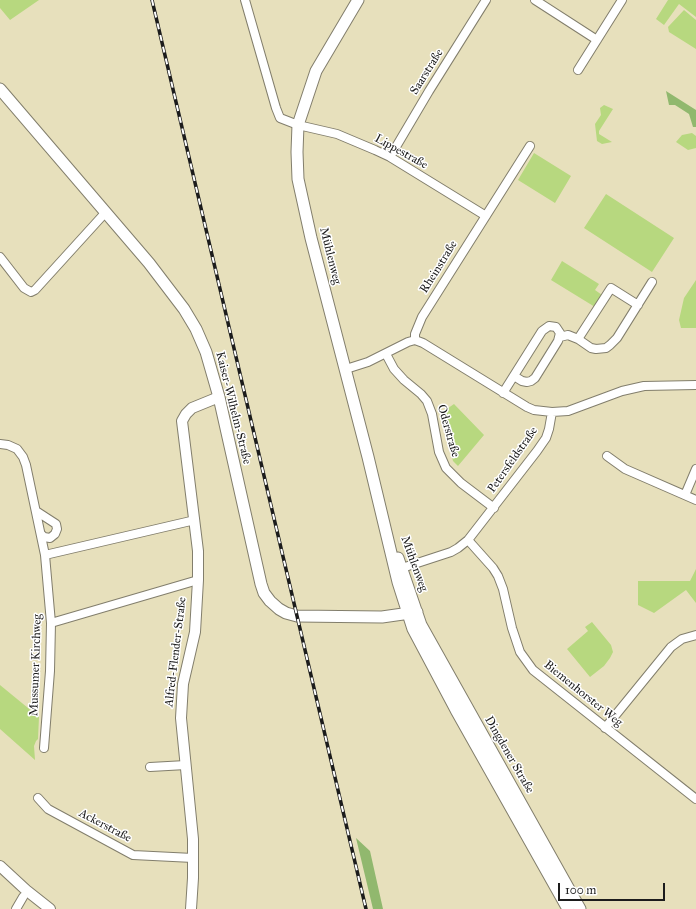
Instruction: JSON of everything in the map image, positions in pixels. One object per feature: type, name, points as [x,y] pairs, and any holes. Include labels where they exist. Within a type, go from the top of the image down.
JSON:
[{"type":"main road","name":"Mühlenweg","points":[[358,0],[316,71],[298,125],[298,179],[311,238],[386,526],[398,582],[412,613]]},
{"type":"main road","name":"Kaiser-Wilhelm-Straße","points":[[0,88],[149,263],[184,309],[196,329],[206,352],[219,396],[261,584],[270,601],[278,609],[297,616],[382,617],[412,613]]},
{"type":"main road","name":"Mühlenweg","points":[[386,526],[402,568],[412,613]]},
{"type":"main road","name":"Dingdener Straße","points":[[412,613],[413,629],[456,710],[568,909]]},
{"type":"main road","name":"Dingdener Straße","points":[[412,613],[422,625],[466,707],[580,909]]},
{"type":"street","name":"Lippestraße","points":[[245,0],[280,118],[298,125],[337,134],[390,157],[486,216]]},
{"type":"street","name":"Saarstraße","points":[[390,157],[428,92],[486,0]]},
{"type":"street","points":[[535,0],[597,40]]},
{"type":"street","points":[[578,70],[622,0]]},
{"type":"street","name":"Rheinstraße","points":[[415,340],[415,334],[422,317],[530,146]]},
{"type":"street","points":[[0,257],[24,288],[31,292],[35,290],[105,213]]},
{"type":"street","points":[[560,336],[568,335],[578,339],[591,348],[606,348],[614,342],[652,282]]},
{"type":"street","points":[[578,339],[611,288],[638,305]]},
{"type":"street","points":[[503,393],[542,331],[545,328],[552,326],[556,327],[560,336],[535,378],[527,382],[514,376]]},
{"type":"street","points":[[346,369],[368,362],[415,340],[423,342],[503,393],[534,410],[552,412],[568,411],[622,391],[644,386],[696,385]]},
{"type":"street","name":"Oderstraße","points":[[386,354],[394,369],[427,400],[432,414],[439,452],[446,468],[461,483],[494,508]]},
{"type":"street","name":"Alfred-Flender-Straße","points":[[191,909],[193,858],[192,824],[181,718],[183,684],[195,632],[198,551],[182,421],[192,408],[219,396]]},
{"type":"street","name":"Petersfeldstraße","points":[[402,568],[451,552],[468,540],[494,508],[546,438],[550,429],[552,412]]},
{"type":"street","name":"Mussumer Kirchweg","points":[[0,444],[8,444],[17,449],[23,457],[45,555],[51,623],[50,671],[44,748]]},
{"type":"street","points":[[607,456],[625,469],[696,500]]},
{"type":"street","points":[[685,495],[696,468]]},
{"type":"street","points":[[36,511],[56,524],[57,529],[55,534],[50,538],[44,537],[41,534]]},
{"type":"street","points":[[45,555],[195,520]]},
{"type":"street","name":"Biemenhorster Weg","points":[[468,540],[493,568],[498,576],[520,652],[527,662],[541,677],[694,797]]},
{"type":"street","points":[[51,623],[198,580]]},
{"type":"street","points":[[605,728],[671,647],[682,639],[696,635]]},
{"type":"street","points":[[150,767],[186,765]]},
{"type":"street","points":[[694,797],[696,787]]},
{"type":"street","name":"Ackerstraße","points":[[38,798],[48,809],[133,855],[193,858]]},
{"type":"street","points":[[0,866],[26,890],[50,909]]},
{"type":"street","points":[[16,909],[23,897]]},
{"type":"green space","points":[[0,0],[39,0],[10,20],[0,8]]},
{"type":"green space","points":[[668,0],[696,0],[696,17],[679,4],[664,25],[656,19]]},
{"type":"green space","points":[[684,10],[696,20],[696,49],[669,32],[668,27]]},
{"type":"green space","points":[[666,91],[696,110],[696,127],[693,127],[689,114],[675,105],[669,105]]},
{"type":"green space","points":[[604,105],[613,109],[599,131],[599,134],[612,142],[602,144],[597,141],[595,124],[601,115],[600,108]]},
{"type":"green space","points":[[692,133],[696,136],[696,148],[688,150],[676,142],[682,135]]},
{"type":"green space","points":[[534,153],[571,176],[555,203],[518,180]]},
{"type":"green space","points":[[606,194],[674,238],[652,272],[584,228]]},
{"type":"green space","points":[[562,261],[599,284],[595,290],[602,295],[595,307],[551,280]]},
{"type":"green space","points":[[696,280],[696,328],[681,328],[679,320],[684,298]]},
{"type":"green space","points":[[454,404],[484,435],[458,466],[453,461],[441,413]]},
{"type":"green space","points":[[696,569],[696,603],[686,590],[654,613],[638,605],[638,581],[690,581]]},
{"type":"green space","points":[[592,622],[611,645],[613,652],[604,666],[590,677],[567,649],[588,631],[585,627]]},
{"type":"green space","points":[[0,685],[39,717],[38,739],[34,746],[35,760],[0,729]]},
{"type":"green space","points":[[356,838],[370,851],[383,909],[373,909]]},
{"type":"railway","points":[[152,0],[366,909]]}]
